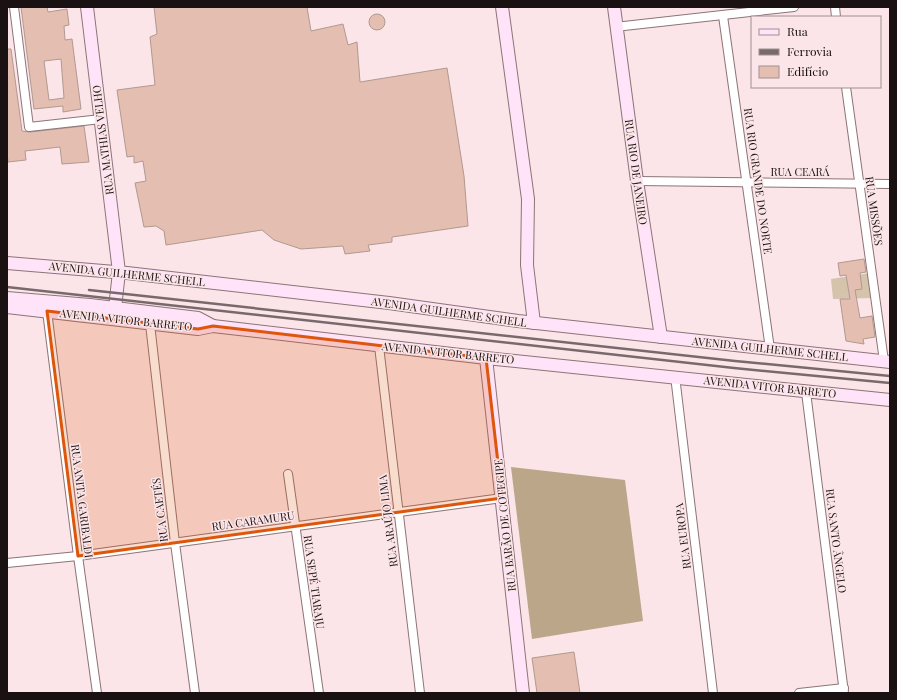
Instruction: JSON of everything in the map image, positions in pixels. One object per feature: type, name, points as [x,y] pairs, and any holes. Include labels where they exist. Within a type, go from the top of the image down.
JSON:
[{"type":"main road","name":"RUA MATHIAS VELHO","points":[[87,7],[123,273],[119,308]]},
{"type":"main road","points":[[502,7],[528,199],[528,265],[534,323]]},
{"type":"main road","name":"RUA RIO DE JANEIRO","points":[[613,8],[661,337]]},
{"type":"main road","name":"AVENIDA GUILHERME SCHELL","points":[[7,263],[123,273],[389,303],[459,314],[534,323],[887,362]]},
{"type":"main road","points":[[7,298],[119,308],[198,318],[213,326]]},
{"type":"main road","name":"AVENIDA VITOR BARRETO","points":[[7,306],[150,324],[198,329],[213,326],[486,358],[675,376],[806,392],[890,400]]},
{"type":"main road","name":"RUA BARÃO DE COTEGIPE","points":[[486,358],[523,693]]},
{"type":"street","points":[[14,7],[29,127],[101,119]]},
{"type":"street","points":[[616,27],[794,7]]},
{"type":"street","name":"RUA RIO GRANDE DO NORTE","points":[[723,16],[770,349]]},
{"type":"street","name":"RUA MISSÕES","points":[[846,88],[859,184],[887,362]]},
{"type":"street","name":"RUA CEARÁ","points":[[637,180],[747,183],[890,184]]},
{"type":"street","name":"RUA ANITA GARIBALDI","points":[[47,311],[97,693]]},
{"type":"street","name":"RUA CAETÉS","points":[[150,324],[175,543],[195,693]]},
{"type":"street","name":"RUA ARAÚJO LIMA","points":[[379,346],[420,693]]},
{"type":"street","name":"RUA EUROPA","points":[[675,376],[713,693]]},
{"type":"street","name":"RUA SANTO ÂNGELO","points":[[806,392],[844,690]]},
{"type":"street","name":"RUA SEPÉ TIARAJU","points":[[288,474],[319,693]]},
{"type":"street","name":"RUA CARAMURU","points":[[7,563],[78,556],[502,498]]},
{"type":"street","points":[[799,693],[844,690]]},
{"type":"highlighted area","points":[[47,311],[198,329],[213,326],[486,358],[502,498],[78,556]]},
{"type":"shaded area","points":[[870,273],[874,298],[833,299],[831,279]]},
{"type":"shaded area","points":[[511,467],[625,480],[643,621],[532,639]]},
{"type":"building","points":[[21,7],[47,7],[48,12],[67,9],[69,25],[64,26],[65,40],[72,39],[81,109],[63,112],[63,106],[34,109]],"holes":[[[61,59],[64,98],[49,100],[44,61]]]},
{"type":"building","points":[[154,7],[307,7],[311,31],[343,24],[348,45],[357,42],[360,82],[447,68],[464,176],[468,226],[392,237],[392,242],[368,245],[370,251],[345,254],[343,246],[301,249],[274,240],[262,230],[166,245],[164,231],[156,226],[144,227],[135,183],[146,181],[143,161],[134,163],[134,156],[127,157],[117,90],[155,85],[150,37],[157,34]]},
{"type":"building","points":[[377,14],[383,16],[385,22],[383,28],[377,30],[371,28],[369,22],[371,16]]},
{"type":"building","points":[[7,49],[11,49],[22,131],[30,132],[84,126],[89,162],[62,164],[60,147],[25,151],[26,160],[8,162]]},
{"type":"building","points":[[864,259],[866,272],[860,273],[862,289],[855,290],[860,318],[872,316],[875,337],[863,339],[864,344],[846,341],[840,299],[850,299],[846,275],[840,276],[838,263]]},
{"type":"building","points":[[574,652],[580,693],[537,693],[532,658]]},
{"type":"railway","points":[[7,287],[734,368],[890,383]]},
{"type":"railway","points":[[89,290],[735,361],[890,376]]}]
